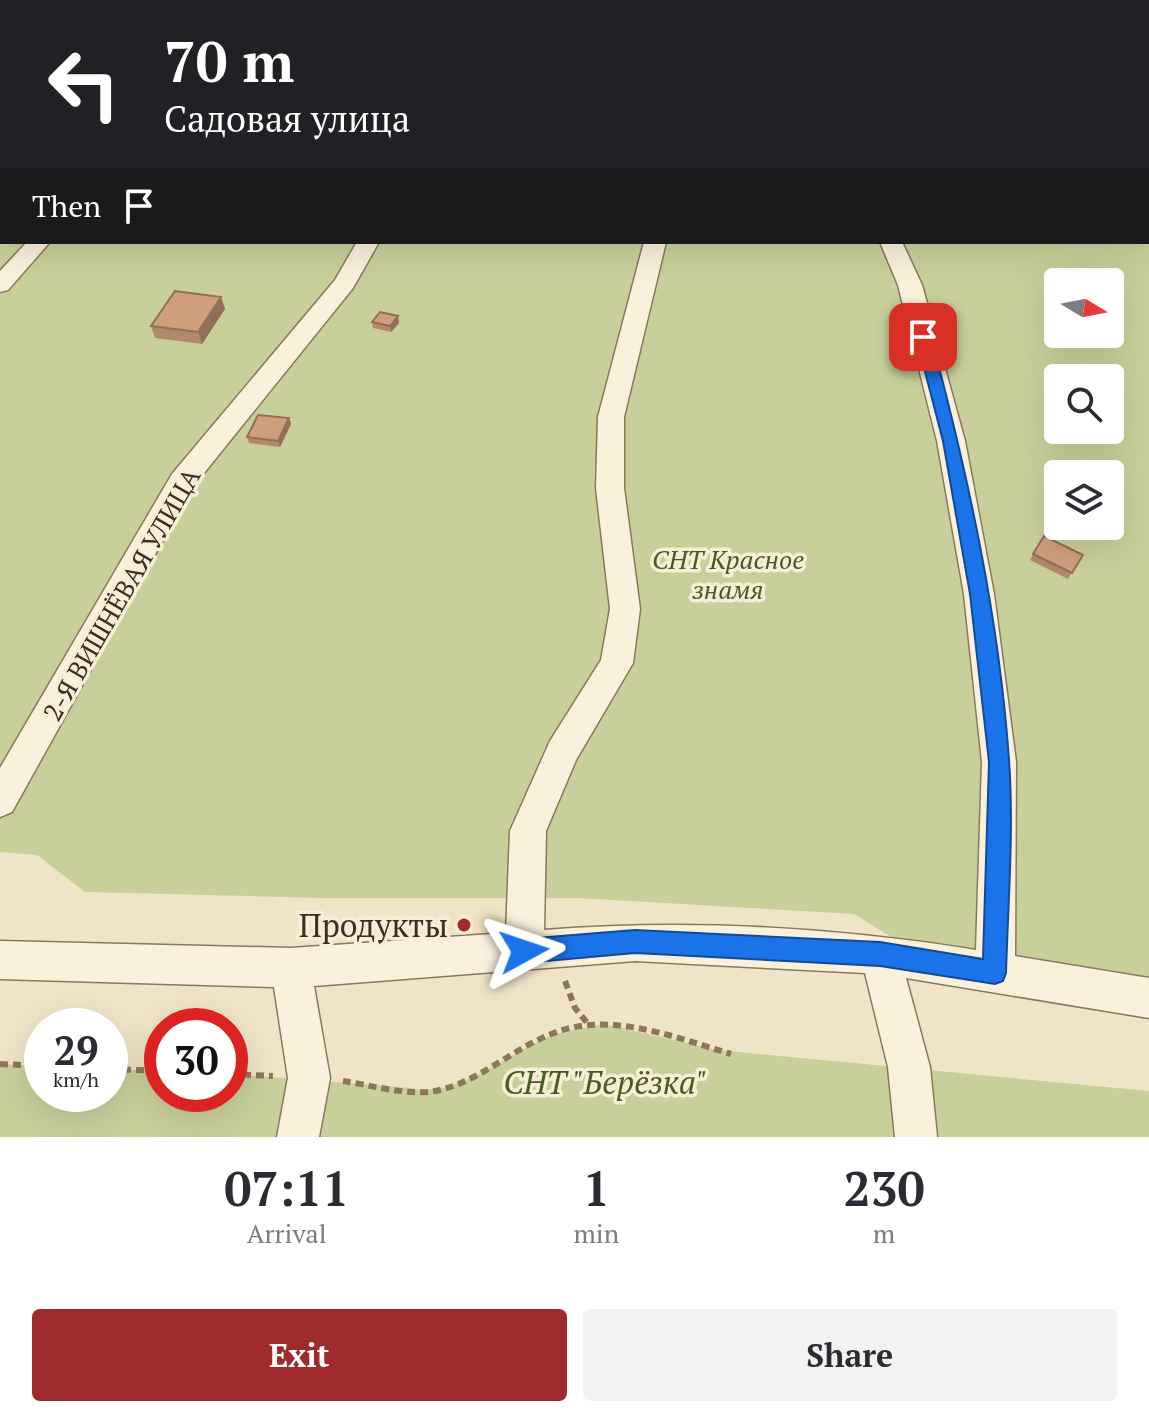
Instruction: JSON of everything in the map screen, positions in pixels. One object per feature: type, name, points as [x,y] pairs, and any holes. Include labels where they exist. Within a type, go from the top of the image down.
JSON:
[{"type":"street","points":[[0,285],[37,244]]},
{"type":"street","name":"2-Я ВИШНЁВАЯ УЛИЦА","points":[[0,801],[182,481],[345,283],[367,244]]},
{"type":"street","points":[[533,950],[528,831],[562,752],[617,663],[625,609],[610,488],[611,417],[654,244]]},
{"type":"street","points":[[892,244],[910,285],[951,441],[979,594],[999,762],[995,973]]},
{"type":"street","points":[[0,960],[291,968],[635,942],[880,954],[1149,998]]},
{"type":"street","points":[[880,954],[909,1067],[916,1137]]},
{"type":"street","points":[[291,968],[309,1078],[298,1137]]},
{"type":"path","points":[[533,950],[555,959],[575,1008],[589,1025]]},
{"type":"path","points":[[248,1075],[309,1078],[430,1092],[453,1086],[551,1035],[589,1025],[616,1024],[731,1054]]},
{"type":"path","points":[[0,1064],[24,1065]]},
{"type":"green space","name":"СНТ Красное знамя","points":[[0,244],[1149,244],[1149,998],[932,962],[854,914],[577,898],[322,898],[85,892],[37,855],[0,852]]},
{"type":"green space","name":"СНТ \"Берёзка\"","points":[[604,1024],[717,1050],[1149,1091],[1149,1137],[0,1137],[0,1064],[24,1065],[24,1112],[128,1112],[128,1070],[144,1070],[144,1112],[248,1112],[248,1075],[429,1090],[464,1081],[548,1037]]},
{"type":"building","points":[[175,291],[221,297],[198,332],[151,326]]},
{"type":"building","points":[[380,312],[398,316],[390,326],[372,322]]},
{"type":"building","points":[[258,415],[289,418],[278,441],[247,437]]},
{"type":"building","points":[[1044,536],[1044,540],[1052,540],[1083,555],[1072,573],[1033,554]]},
{"type":"place","name":"Продукты","points":[[464,925]]},
{"type":"route","points":[[524,951],[635,942],[880,954],[995,973],[999,762],[979,594],[951,441],[923,337]]}]
